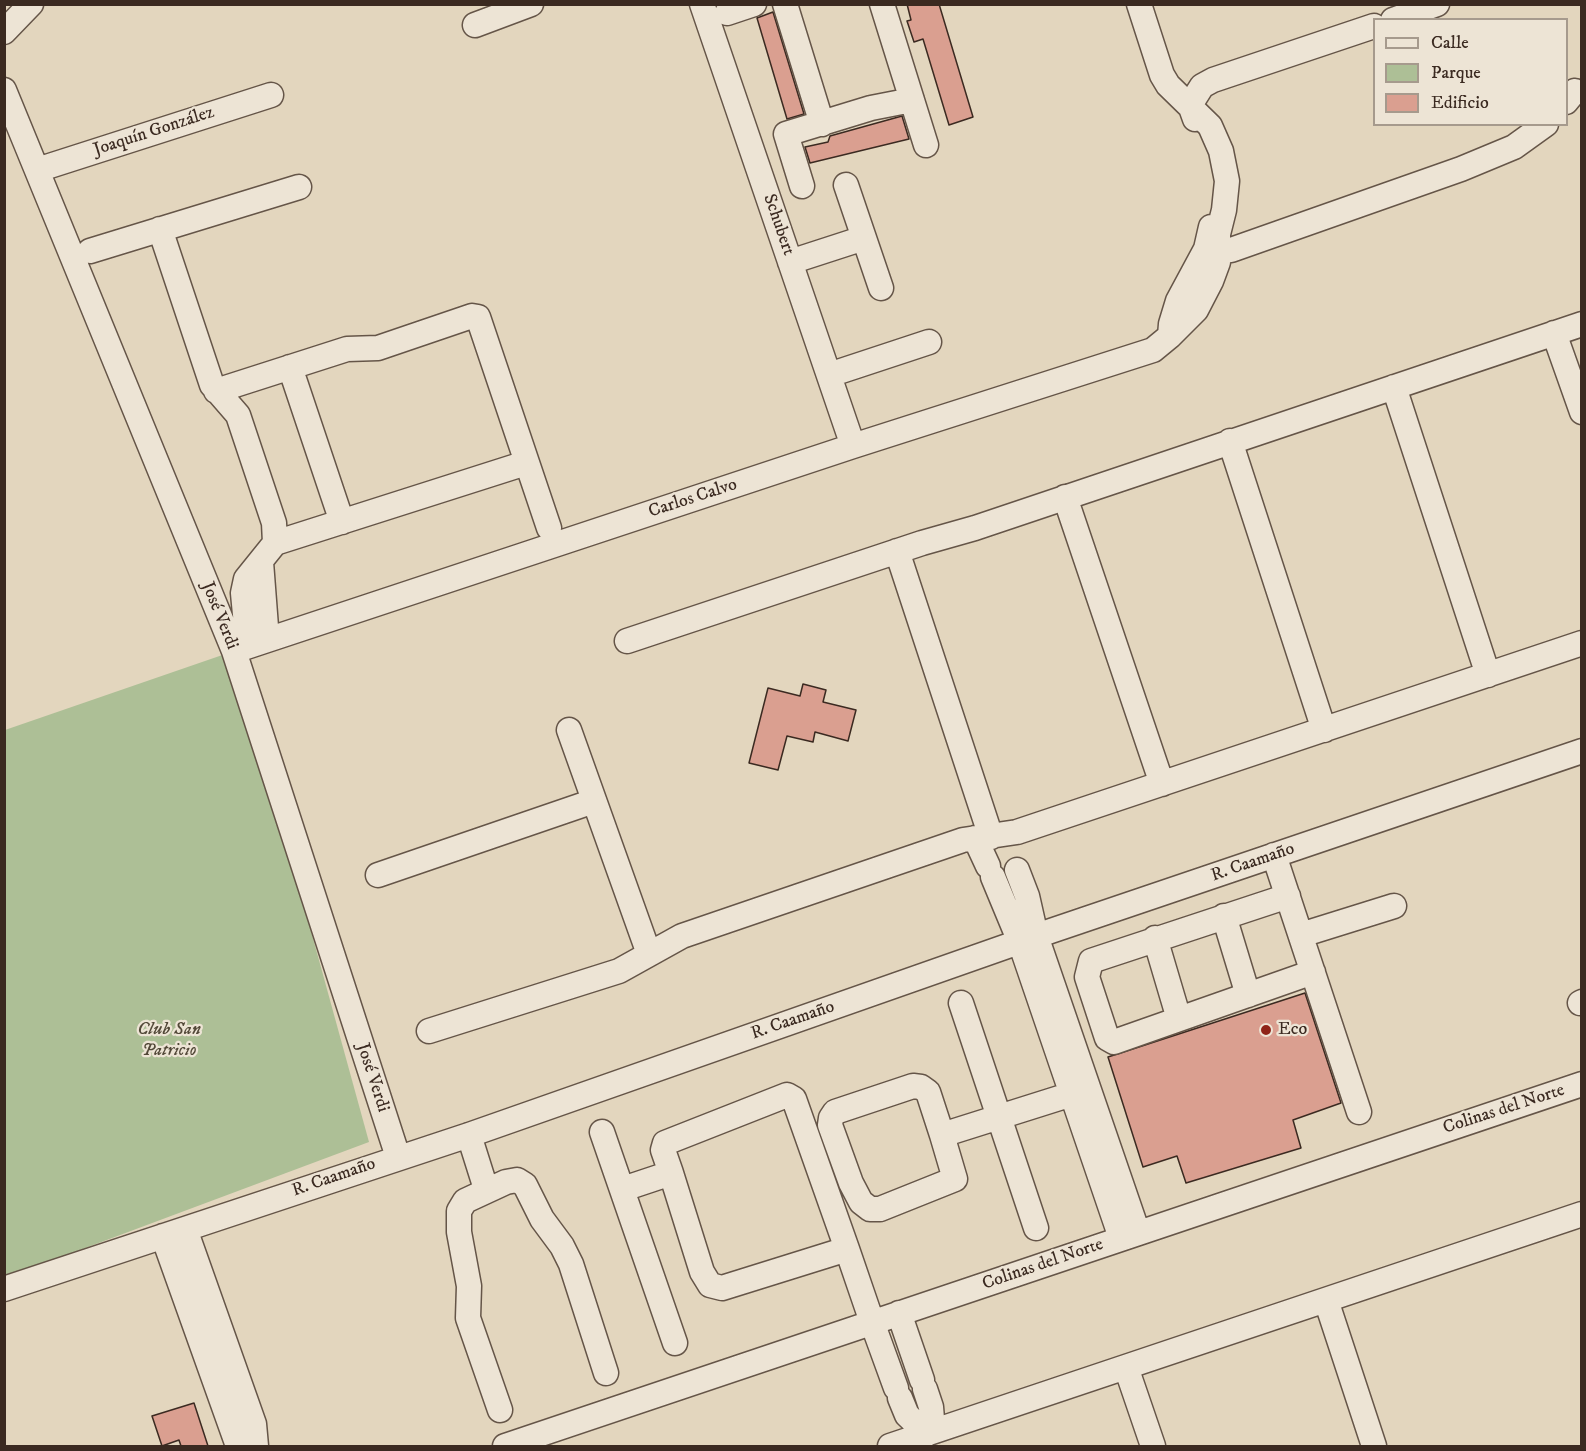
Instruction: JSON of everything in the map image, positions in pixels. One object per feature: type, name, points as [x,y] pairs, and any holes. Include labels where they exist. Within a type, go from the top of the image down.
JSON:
[{"type":"street","points":[[4,32],[31,4]]},
{"type":"street","points":[[475,25],[531,4]]},
{"type":"street","name":"Schubert","points":[[702,4],[851,439]]},
{"type":"street","points":[[727,12],[754,4]]},
{"type":"street","points":[[785,4],[822,124]]},
{"type":"street","points":[[882,4],[926,145]]},
{"type":"street","points":[[1139,4],[1162,75],[1168,85],[1210,126],[1224,166],[1226,195],[1212,251]]},
{"type":"street","points":[[1398,18],[1437,4]]},
{"type":"street","points":[[1190,105],[1202,86],[1213,80],[1373,26]]},
{"type":"street","name":"José Verdi","points":[[4,90],[37,170],[250,646],[398,1156]]},
{"type":"street","name":"Joaquín González","points":[[37,170],[271,95]]},
{"type":"street","points":[[752,150],[789,141],[822,124],[871,108],[912,100]]},
{"type":"street","points":[[1212,251],[1489,158],[1514,147],[1543,126]]},
{"type":"street","points":[[789,141],[802,186]]},
{"type":"street","points":[[846,185],[881,288]]},
{"type":"street","points":[[90,251],[298,187]]},
{"type":"street","points":[[160,230],[216,391],[232,405],[238,415],[274,523],[268,553]]},
{"type":"street","points":[[790,262],[864,238]]},
{"type":"street","name":"Carlos Calvo","points":[[250,646],[851,439],[1162,343],[1196,310],[1211,281],[1212,251]]},
{"type":"street","points":[[216,391],[347,349],[378,348],[472,315],[478,317],[549,528]]},
{"type":"street","points":[[627,641],[1581,324]]},
{"type":"street","points":[[1554,333],[1581,412]]},
{"type":"street","points":[[829,375],[930,342]]},
{"type":"street","points":[[290,367],[342,522]]},
{"type":"street","points":[[1394,387],[1488,675]]},
{"type":"street","points":[[851,439],[963,394]]},
{"type":"street","points":[[1230,441],[1324,730]]},
{"type":"street","points":[[250,646],[243,593],[246,579],[268,553],[342,522],[526,464]]},
{"type":"street","points":[[1065,497],[1162,784]]},
{"type":"street","points":[[897,551],[990,837],[990,872],[1028,939],[1129,1235]]},
{"type":"street","points":[[429,1031],[619,971],[682,936],[1162,784],[1581,644]]},
{"type":"street","points":[[569,730],[649,954]]},
{"type":"street","name":"R. Caamaño","points":[[4,1289],[398,1156],[469,1135],[1028,939],[1581,751]]},
{"type":"street","points":[[378,875],[594,801]]},
{"type":"street","points":[[990,837],[1015,864],[1027,896],[1028,939],[1072,1094],[1129,1235]]},
{"type":"street","points":[[1274,855],[1359,1112]]},
{"type":"street","points":[[1288,896],[1098,956],[1091,961],[1087,977],[1109,1041],[1313,972]]},
{"type":"street","points":[[1301,935],[1394,906]]},
{"type":"street","points":[[1224,916],[1248,995]]},
{"type":"street","points":[[1155,938],[1179,1019]]},
{"type":"street","points":[[961,1004],[997,1118],[1036,1228]]},
{"type":"street","name":"Colinas del Norte","points":[[505,1446],[1581,1084]]},
{"type":"street","points":[[913,1086],[927,1092],[942,1135],[955,1179],[880,1209],[870,1209],[861,1202],[851,1183],[830,1125],[835,1112],[913,1086]]},
{"type":"street","points":[[942,1135],[1072,1094]]},
{"type":"street","points":[[847,1249],[722,1288],[710,1285],[702,1272],[663,1150],[669,1140],[787,1095],[794,1099],[898,1393],[907,1415],[929,1440]]},
{"type":"street","points":[[602,1132],[675,1343]]},
{"type":"street","points":[[469,1135],[486,1189]]},
{"type":"street","points":[[623,1189],[671,1173]]},
{"type":"street","points":[[500,1410],[468,1318],[469,1286],[459,1232],[459,1211],[465,1201],[486,1189],[517,1180],[525,1185],[542,1219],[562,1246],[571,1264],[606,1373]]},
{"type":"street","points":[[890,1446],[929,1440],[1126,1367],[1581,1214]]},
{"type":"street","points":[[174,1233],[238,1446]]},
{"type":"street","points":[[174,1233],[254,1424],[256,1446]]},
{"type":"street","points":[[1326,1300],[1374,1446]]},
{"type":"street","points":[[899,1313],[931,1407],[929,1440]]},
{"type":"street","points":[[1126,1367],[1153,1446]]},
{"type":"green space","name":"Club San Patricio","points":[[234,651],[369,1142],[5,1278],[5,730]]},
{"type":"building","points":[[907,4],[939,4],[973,117],[949,125],[923,39],[914,42],[907,21],[911,20]]},
{"type":"building","points":[[773,12],[804,114],[787,119],[757,18]]},
{"type":"building","points":[[902,116],[909,139],[810,163],[805,147],[828,142],[830,136]]},
{"type":"building","points":[[803,684],[826,690],[823,702],[856,710],[848,741],[815,732],[813,742],[787,736],[778,770],[749,763],[768,688],[800,696]]},
{"type":"building","points":[[1305,993],[1341,1103],[1293,1120],[1301,1148],[1186,1183],[1177,1156],[1143,1167],[1108,1057]]},
{"type":"building","points":[[194,1403],[208,1446],[181,1446],[179,1440],[162,1446],[152,1416]]},
{"type":"place","name":"Eco","points":[[1266,1030]]}]
